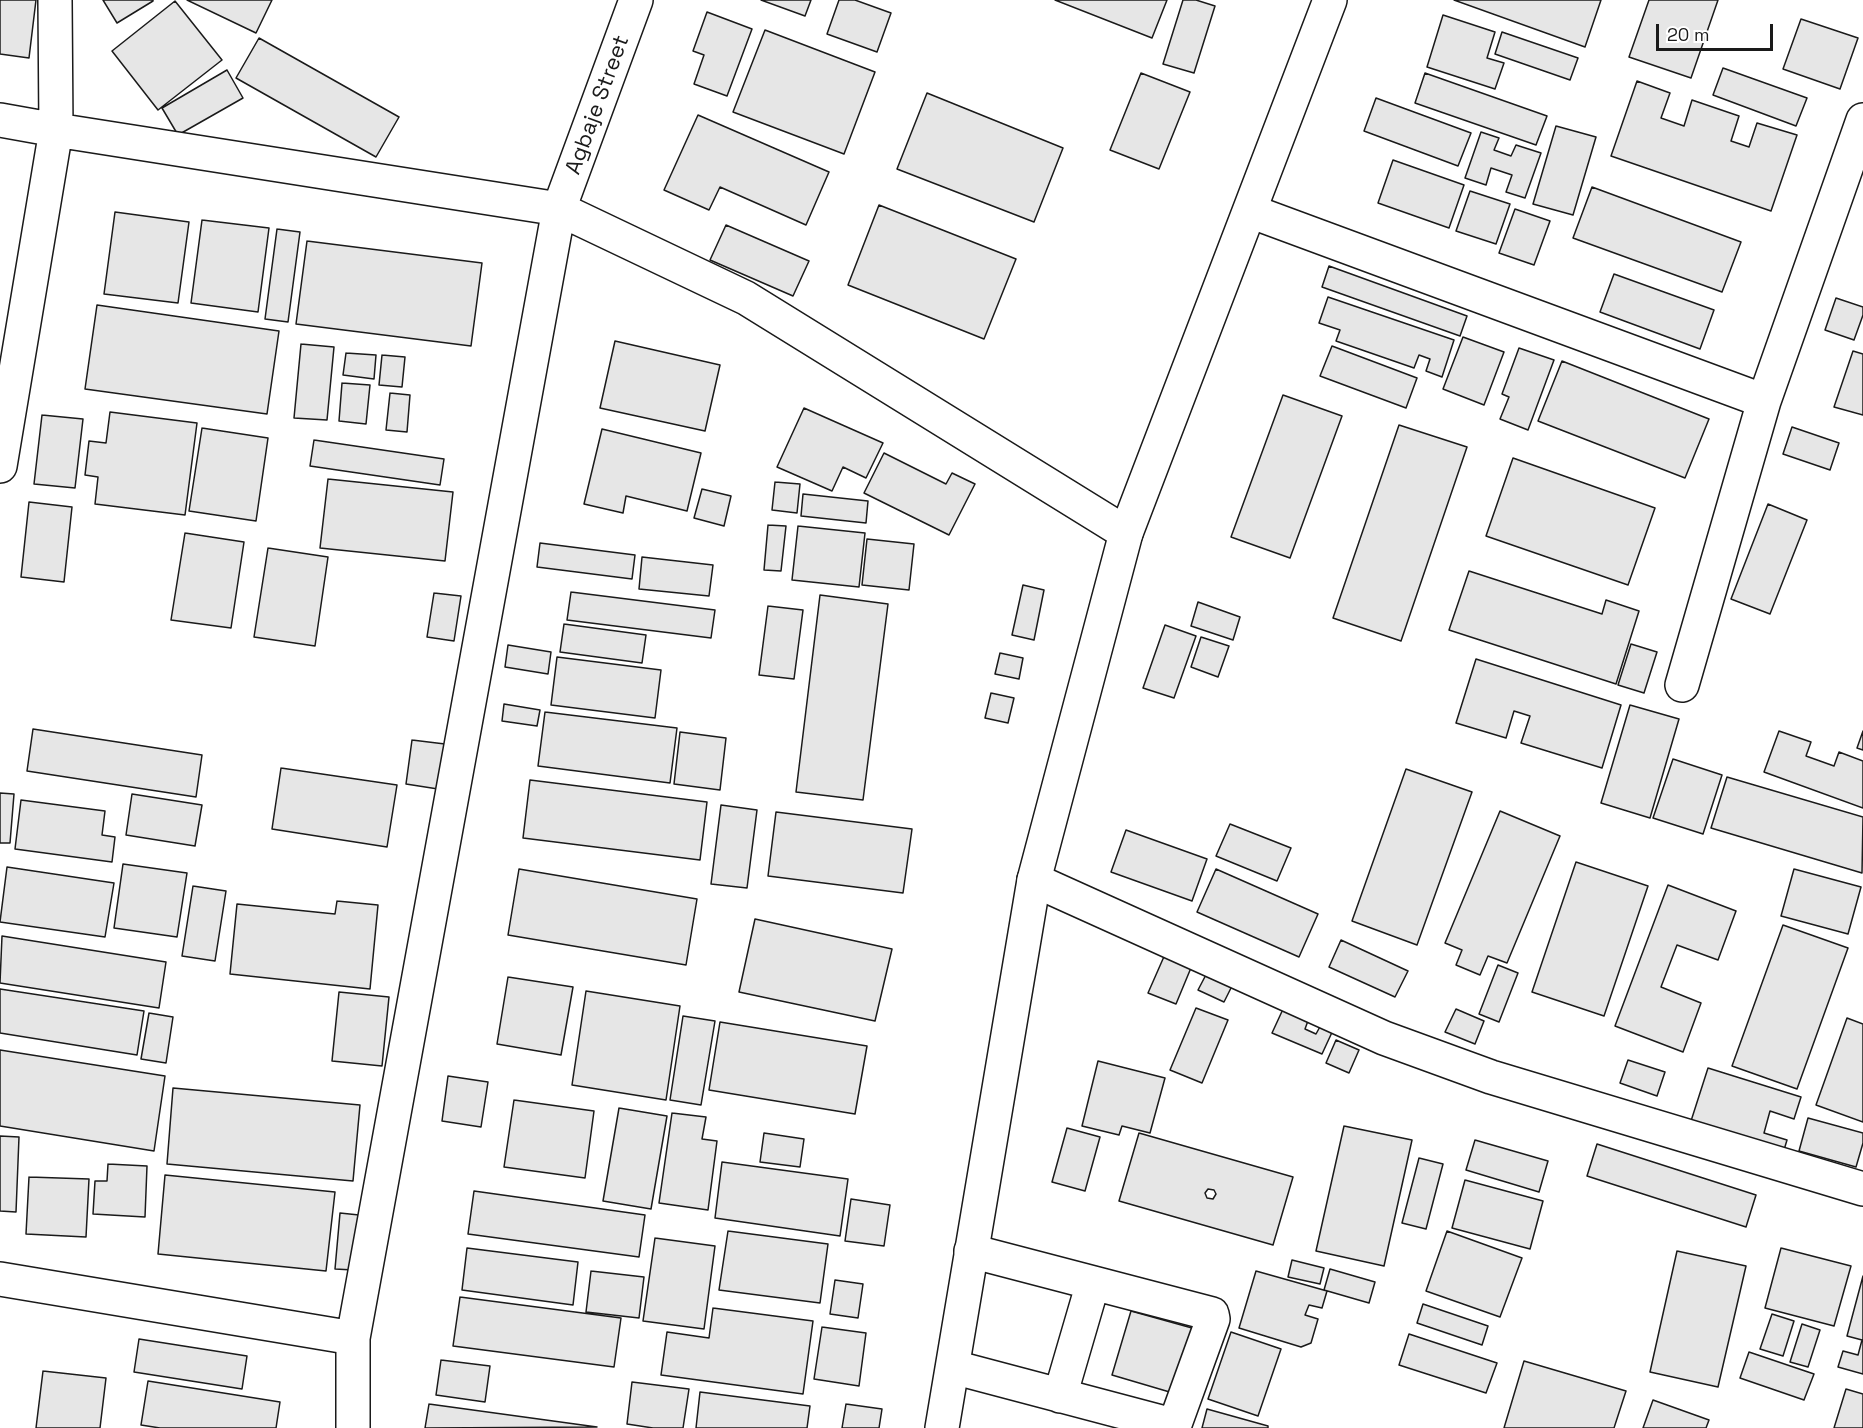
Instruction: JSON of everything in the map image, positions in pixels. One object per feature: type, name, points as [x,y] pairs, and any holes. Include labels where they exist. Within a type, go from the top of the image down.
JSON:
[{"type":"street","points":[[0,466],[56,130],[55,0]]},
{"type":"street","name":"Agbaje Street","points":[[353,1428],[353,1338],[559,209],[636,0]]},
{"type":"street","points":[[942,1428],[1034,880],[1126,533],[1330,0]]},
{"type":"street","points":[[0,120],[559,209],[746,298],[1126,533]]},
{"type":"street","points":[[1682,685],[1764,401],[1863,120]]},
{"type":"street","points":[[1250,211],[1764,401]]},
{"type":"street","points":[[1034,880],[1384,1038],[1491,1077],[1863,1189]]},
{"type":"street","points":[[953,1367],[1167,1424],[1175,1424],[1213,1319],[1212,1314],[971,1251]]},
{"type":"street","points":[[0,1279],[353,1338]]},
{"type":"street","points":[[1060,1396],[1093,1283]]},
{"type":"building","points":[[0,0],[36,0],[29,58],[0,54]]},
{"type":"building","points":[[103,0],[153,0],[153,1],[117,23]]},
{"type":"building","points":[[187,0],[272,0],[256,33]]},
{"type":"building","points":[[761,0],[811,0],[805,16]]},
{"type":"building","points":[[839,0],[855,0],[891,13],[877,52],[827,34]]},
{"type":"building","points":[[1055,0],[1167,0],[1152,38]]},
{"type":"building","points":[[1183,0],[1196,0],[1215,6],[1194,73],[1163,64]]},
{"type":"building","points":[[1454,0],[1601,0],[1585,47]]},
{"type":"building","points":[[1649,0],[1718,0],[1691,78],[1629,57]]},
{"type":"building","points":[[175,1],[222,60],[158,110],[112,51]]},
{"type":"building","points":[[707,12],[752,29],[727,96],[694,84],[704,55],[693,51]]},
{"type":"building","points":[[1443,15],[1495,32],[1487,58],[1504,63],[1495,89],[1427,67]]},
{"type":"building","points":[[1801,19],[1858,38],[1840,89],[1783,69]]},
{"type":"building","points":[[765,30],[875,72],[844,154],[733,112]]},
{"type":"building","points":[[1502,32],[1578,58],[1570,80],[1495,54]]},
{"type":"building","points":[[259,38],[399,117],[376,157],[236,78]]},
{"type":"building","points":[[1723,68],[1807,98],[1796,126],[1713,95]]},
{"type":"building","points":[[227,70],[243,98],[178,135],[162,108]]},
{"type":"building","points":[[1141,73],[1190,92],[1159,169],[1110,150]]},
{"type":"building","points":[[1425,73],[1547,116],[1536,145],[1415,103]]},
{"type":"building","points":[[1637,81],[1670,93],[1661,118],[1684,126],[1692,100],[1739,116],[1731,141],[1749,147],[1757,123],[1797,135],[1771,211],[1611,156]]},
{"type":"building","points":[[927,93],[1063,148],[1034,222],[897,169]]},
{"type":"building","points":[[1376,98],[1471,133],[1458,166],[1364,131]]},
{"type":"building","points":[[698,115],[829,172],[806,225],[720,187],[709,210],[664,190]]},
{"type":"building","points":[[1556,126],[1596,137],[1573,215],[1533,204]]},
{"type":"building","points":[[1481,132],[1499,138],[1494,150],[1511,156],[1516,145],[1541,153],[1525,198],[1506,192],[1512,175],[1491,168],[1486,185],[1465,178]]},
{"type":"building","points":[[1393,160],[1464,185],[1449,228],[1378,203]]},
{"type":"building","points":[[1592,187],[1741,242],[1722,292],[1573,238]]},
{"type":"building","points":[[1470,191],[1510,204],[1496,244],[1456,231]]},
{"type":"building","points":[[879,205],[1016,259],[984,339],[848,285]]},
{"type":"building","points":[[1515,209],[1550,221],[1534,265],[1499,253]]},
{"type":"building","points":[[115,212],[189,222],[178,303],[104,294]]},
{"type":"building","points":[[202,220],[269,228],[258,312],[191,303]]},
{"type":"building","points":[[726,225],[809,261],[793,296],[710,260]]},
{"type":"building","points":[[277,229],[300,232],[288,322],[265,319]]},
{"type":"building","points":[[307,241],[482,263],[471,346],[296,324]]},
{"type":"building","points":[[1329,266],[1467,316],[1460,336],[1322,287]]},
{"type":"building","points":[[1614,274],[1714,310],[1700,349],[1600,312]]},
{"type":"building","points":[[1328,297],[1454,340],[1442,377],[1426,371],[1430,359],[1419,355],[1414,368],[1336,341],[1340,330],[1319,323]]},
{"type":"building","points":[[1836,298],[1863,307],[1863,315],[1854,340],[1825,330]]},
{"type":"building","points":[[97,305],[279,331],[267,414],[85,389]]},
{"type":"building","points":[[1463,337],[1504,352],[1484,405],[1443,389]]},
{"type":"building","points":[[615,341],[720,365],[705,431],[600,408]]},
{"type":"building","points":[[301,344],[334,347],[327,420],[294,418]]},
{"type":"building","points":[[1332,346],[1417,378],[1406,408],[1320,376]]},
{"type":"building","points":[[1519,348],[1554,360],[1528,430],[1500,419],[1509,397],[1502,394]]},
{"type":"building","points":[[1853,351],[1863,354],[1863,415],[1834,407]]},
{"type":"building","points":[[346,353],[376,355],[374,379],[343,375]]},
{"type":"building","points":[[382,355],[405,357],[402,387],[379,385]]},
{"type":"building","points":[[1562,361],[1709,419],[1685,478],[1538,421]]},
{"type":"building","points":[[342,383],[370,385],[366,424],[339,421]]},
{"type":"building","points":[[390,393],[410,395],[407,432],[386,430]]},
{"type":"building","points":[[1283,395],[1342,416],[1290,558],[1231,537]]},
{"type":"building","points":[[804,408],[883,443],[866,478],[843,467],[832,491],[777,467]]},
{"type":"building","points":[[110,412],[197,423],[185,515],[95,504],[98,477],[85,475],[89,441],[106,443]]},
{"type":"building","points":[[42,415],[83,419],[75,488],[34,484]]},
{"type":"building","points":[[1399,425],[1467,447],[1401,641],[1333,618]]},
{"type":"building","points":[[1792,427],[1839,443],[1830,470],[1783,454]]},
{"type":"building","points":[[202,428],[268,438],[256,521],[189,511]]},
{"type":"building","points":[[602,429],[701,453],[687,511],[626,496],[623,513],[584,504]]},
{"type":"building","points":[[314,440],[444,459],[440,485],[310,466]]},
{"type":"building","points":[[884,453],[946,484],[952,473],[975,484],[949,535],[864,493]]},
{"type":"building","points":[[1513,458],[1655,508],[1628,585],[1486,536]]},
{"type":"building","points":[[328,479],[453,492],[445,561],[320,548]]},
{"type":"building","points":[[775,482],[800,484],[797,513],[772,510]]},
{"type":"building","points":[[702,489],[731,496],[724,526],[694,518]]},
{"type":"building","points":[[803,494],[868,501],[866,523],[801,516]]},
{"type":"building","points":[[29,502],[72,507],[64,582],[21,577]]},
{"type":"building","points":[[1768,504],[1807,520],[1770,614],[1731,599]]},
{"type":"building","points":[[768,525],[786,526],[781,571],[764,570]]},
{"type":"building","points":[[798,526],[865,533],[859,587],[792,580]]},
{"type":"building","points":[[185,533],[244,542],[231,628],[171,620]]},
{"type":"building","points":[[867,539],[914,544],[909,590],[862,585]]},
{"type":"building","points":[[540,543],[635,555],[632,579],[537,567]]},
{"type":"building","points":[[268,548],[328,557],[315,646],[254,637]]},
{"type":"building","points":[[642,557],[713,565],[709,596],[639,589]]},
{"type":"building","points":[[1469,571],[1602,614],[1606,600],[1639,611],[1616,684],[1449,630]]},
{"type":"building","points":[[1023,585],[1044,590],[1034,640],[1012,635]]},
{"type":"building","points":[[571,592],[715,610],[711,638],[567,620]]},
{"type":"building","points":[[434,593],[461,596],[454,641],[427,637]]},
{"type":"building","points":[[820,595],[888,604],[863,800],[796,792]]},
{"type":"building","points":[[1198,602],[1240,617],[1233,640],[1191,626]]},
{"type":"building","points":[[768,606],[803,610],[794,679],[759,675]]},
{"type":"building","points":[[564,624],[646,635],[642,663],[560,652]]},
{"type":"building","points":[[1165,625],[1196,636],[1174,698],[1143,688]]},
{"type":"building","points":[[1201,637],[1229,646],[1218,677],[1191,667]]},
{"type":"building","points":[[1631,644],[1657,652],[1644,693],[1618,685]]},
{"type":"building","points":[[508,645],[551,652],[548,674],[505,667]]},
{"type":"building","points":[[1000,653],[1023,658],[1019,679],[995,674]]},
{"type":"building","points":[[557,657],[661,670],[655,718],[551,705]]},
{"type":"building","points":[[1476,659],[1621,705],[1602,768],[1521,743],[1530,716],[1514,711],[1506,738],[1456,723]]},
{"type":"building","points":[[991,693],[1014,698],[1008,723],[985,718]]},
{"type":"building","points":[[504,704],[540,710],[537,726],[502,721]]},
{"type":"building","points":[[1630,705],[1679,719],[1650,818],[1601,803]]},
{"type":"building","points":[[545,712],[677,728],[670,783],[538,766]]},
{"type":"building","points":[[33,729],[202,755],[196,797],[27,771]]},
{"type":"building","points":[[1779,731],[1811,742],[1806,756],[1834,766],[1839,752],[1863,761],[1863,808],[1764,772]]},
{"type":"building","points":[[1863,731],[1863,750],[1857,748]]},
{"type":"building","points":[[680,732],[726,738],[720,790],[674,784]]},
{"type":"building","points":[[412,740],[445,744],[438,789],[406,784]]},
{"type":"building","points":[[1673,759],[1722,775],[1703,834],[1653,818]]},
{"type":"building","points":[[281,768],[397,785],[387,847],[272,829]]},
{"type":"building","points":[[1406,769],[1472,792],[1417,945],[1352,921]]},
{"type":"building","points":[[1727,777],[1863,817],[1862,873],[1711,828]]},
{"type":"building","points":[[530,780],[707,802],[700,860],[523,838]]},
{"type":"building","points":[[0,793],[14,794],[10,843],[0,843]]},
{"type":"building","points":[[132,794],[202,805],[195,846],[126,835]]},
{"type":"building","points":[[21,800],[105,811],[102,835],[115,837],[112,862],[15,849]]},
{"type":"building","points":[[721,805],[757,810],[747,888],[711,884]]},
{"type":"building","points":[[1500,811],[1560,836],[1507,963],[1488,956],[1480,975],[1456,965],[1462,950],[1445,943]]},
{"type":"building","points":[[776,812],[912,829],[903,893],[768,876]]},
{"type":"building","points":[[1230,824],[1291,848],[1277,881],[1216,856]]},
{"type":"building","points":[[1126,830],[1207,859],[1192,901],[1111,872]]},
{"type":"building","points":[[1576,862],[1648,886],[1604,1016],[1532,992]]},
{"type":"building","points":[[123,864],[187,873],[177,937],[114,928]]},
{"type":"building","points":[[7,867],[114,883],[105,937],[0,922]]},
{"type":"building","points":[[519,869],[697,899],[686,965],[508,935]]},
{"type":"building","points":[[1216,869],[1318,914],[1299,957],[1197,912]]},
{"type":"building","points":[[1794,869],[1861,887],[1848,934],[1781,916]]},
{"type":"building","points":[[1668,885],[1736,911],[1718,960],[1677,945],[1661,987],[1701,1003],[1683,1052],[1615,1026]]},
{"type":"building","points":[[193,886],[226,891],[215,961],[182,956]]},
{"type":"building","points":[[337,901],[378,905],[370,989],[230,974],[237,904],[335,914]]},
{"type":"building","points":[[755,919],[892,949],[875,1021],[739,992]]},
{"type":"building","points":[[1783,925],[1848,948],[1797,1089],[1732,1066]]},
{"type":"building","points":[[2,936],[166,962],[159,1008],[0,983]]},
{"type":"building","points":[[1341,940],[1408,971],[1395,997],[1329,967]]},
{"type":"building","points":[[1166,952],[1193,963],[1176,1004],[1148,993]]},
{"type":"building","points":[[1498,965],[1518,973],[1499,1022],[1479,1014]]},
{"type":"building","points":[[1209,969],[1234,982],[1224,1002],[1198,990]]},
{"type":"building","points":[[508,977],[573,987],[561,1055],[497,1044]]},
{"type":"building","points":[[0,989],[144,1011],[137,1055],[0,1033]]},
{"type":"building","points":[[586,991],[680,1006],[666,1100],[572,1085]]},
{"type":"building","points":[[339,992],[389,997],[382,1066],[332,1061]]},
{"type":"building","points":[[1284,1007],[1309,1018],[1305,1029],[1316,1034],[1322,1023],[1334,1028],[1322,1054],[1272,1033]]},
{"type":"building","points":[[1196,1008],[1228,1020],[1202,1083],[1170,1070]]},
{"type":"building","points":[[1456,1009],[1484,1021],[1475,1044],[1445,1032]]},
{"type":"building","points":[[149,1013],[173,1017],[166,1063],[141,1059]]},
{"type":"building","points":[[683,1016],[715,1021],[701,1105],[670,1100]]},
{"type":"building","points":[[1847,1018],[1863,1024],[1863,1122],[1816,1105]]},
{"type":"building","points":[[720,1022],[867,1046],[855,1114],[709,1090]]},
{"type":"building","points":[[1336,1040],[1359,1050],[1349,1073],[1326,1063]]},
{"type":"building","points":[[0,1050],[165,1076],[154,1151],[0,1126]]},
{"type":"building","points":[[1628,1060],[1665,1072],[1657,1096],[1620,1083]]},
{"type":"building","points":[[1098,1061],[1165,1078],[1150,1133],[1122,1126],[1119,1135],[1082,1126]]},
{"type":"building","points":[[1708,1068],[1801,1097],[1794,1119],[1770,1111],[1764,1133],[1787,1140],[1784,1150],[1691,1121]]},
{"type":"building","points":[[448,1076],[488,1082],[481,1127],[442,1121]]},
{"type":"building","points":[[173,1088],[360,1105],[353,1181],[167,1164]]},
{"type":"building","points":[[514,1100],[594,1111],[585,1178],[504,1167]]},
{"type":"building","points":[[619,1108],[667,1116],[651,1209],[603,1201]]},
{"type":"building","points":[[672,1113],[706,1117],[702,1139],[717,1141],[708,1210],[659,1203]]},
{"type":"building","points":[[1808,1118],[1863,1133],[1863,1143],[1856,1167],[1799,1151]]},
{"type":"building","points":[[1344,1126],[1412,1140],[1384,1266],[1316,1251]]},
{"type":"building","points":[[1067,1128],[1100,1137],[1085,1191],[1052,1182]]},
{"type":"building","points":[[764,1133],[804,1139],[800,1167],[760,1162]]},
{"type":"building","points":[[1139,1133],[1293,1177],[1273,1245],[1119,1201]],"holes":[[[1208,1189],[1214,1190],[1216,1194],[1213,1199],[1207,1198],[1205,1193]]]},
{"type":"building","points":[[0,1136],[19,1137],[16,1212],[0,1211]]},
{"type":"building","points":[[1475,1140],[1548,1161],[1539,1192],[1466,1170]]},
{"type":"building","points":[[1597,1144],[1756,1195],[1746,1227],[1587,1176]]},
{"type":"building","points":[[1419,1158],[1443,1164],[1426,1229],[1402,1223]]},
{"type":"building","points":[[722,1162],[848,1179],[840,1236],[715,1218]]},
{"type":"building","points":[[108,1164],[147,1166],[145,1217],[93,1214],[95,1181],[107,1181]]},
{"type":"building","points":[[165,1175],[335,1192],[326,1271],[158,1254]]},
{"type":"building","points":[[29,1177],[89,1179],[86,1237],[26,1234]]},
{"type":"building","points":[[1465,1180],[1543,1201],[1530,1249],[1452,1228]]},
{"type":"building","points":[[474,1191],[645,1215],[639,1257],[468,1234]]},
{"type":"building","points":[[851,1199],[890,1205],[884,1246],[845,1241]]},
{"type":"building","points":[[340,1213],[359,1215],[353,1270],[335,1269]]},
{"type":"building","points":[[728,1231],[828,1244],[820,1303],[719,1290]]},
{"type":"building","points":[[1447,1231],[1522,1258],[1500,1317],[1426,1291]]},
{"type":"building","points":[[655,1238],[715,1246],[704,1329],[643,1321]]},
{"type":"building","points":[[467,1248],[578,1262],[573,1305],[462,1290]]},
{"type":"building","points":[[1781,1248],[1851,1266],[1834,1326],[1765,1308]]},
{"type":"building","points":[[1677,1251],[1746,1266],[1718,1387],[1650,1372]]},
{"type":"building","points":[[1292,1260],[1324,1268],[1320,1284],[1288,1277]]},
{"type":"building","points":[[1330,1269],[1375,1282],[1369,1303],[1324,1290]]},
{"type":"building","points":[[591,1271],[644,1277],[639,1318],[586,1312]]},
{"type":"building","points":[[1256,1271],[1327,1291],[1322,1308],[1309,1305],[1305,1315],[1318,1319],[1311,1343],[1301,1347],[1239,1328]]},
{"type":"building","points":[[1863,1276],[1863,1374],[1838,1367],[1843,1351],[1858,1355],[1862,1340],[1847,1336]]},
{"type":"building","points":[[835,1280],[863,1284],[858,1318],[830,1314]]},
{"type":"building","points":[[460,1297],[621,1318],[614,1367],[453,1346]]},
{"type":"building","points":[[1423,1304],[1488,1326],[1482,1345],[1417,1323]]},
{"type":"building","points":[[713,1308],[813,1321],[803,1394],[661,1375],[667,1332],[709,1338]]},
{"type":"building","points":[[1131,1311],[1192,1328],[1173,1393],[1112,1375]]},
{"type":"building","points":[[1772,1314],[1794,1321],[1783,1356],[1760,1349]]},
{"type":"building","points":[[1802,1324],[1820,1330],[1808,1367],[1790,1362]]},
{"type":"building","points":[[822,1327],[866,1333],[859,1386],[814,1379]]},
{"type":"building","points":[[1231,1332],[1281,1349],[1258,1416],[1208,1399]]},
{"type":"building","points":[[1409,1334],[1497,1363],[1486,1393],[1399,1365]]},
{"type":"building","points":[[139,1339],[247,1356],[242,1389],[134,1372]]},
{"type":"building","points":[[1749,1352],[1814,1374],[1804,1400],[1740,1378]]},
{"type":"building","points":[[441,1360],[490,1366],[485,1402],[436,1395]]},
{"type":"building","points":[[1524,1361],[1626,1391],[1614,1428],[1504,1428]]},
{"type":"building","points":[[43,1371],[106,1378],[100,1428],[36,1428]]},
{"type":"building","points":[[148,1381],[280,1402],[276,1428],[160,1428],[141,1425]]},
{"type":"building","points":[[632,1382],[689,1389],[683,1428],[653,1428],[627,1424]]},
{"type":"building","points":[[1846,1389],[1863,1394],[1863,1428],[1834,1428]]},
{"type":"building","points":[[700,1392],[810,1406],[807,1428],[696,1428]]},
{"type":"building","points":[[1653,1400],[1709,1420],[1706,1428],[1643,1428]]},
{"type":"building","points":[[429,1404],[597,1427],[425,1428]]},
{"type":"building","points":[[846,1404],[882,1409],[879,1428],[842,1428]]},
{"type":"building","points":[[1207,1409],[1268,1426],[1268,1428],[1202,1428]]}]
